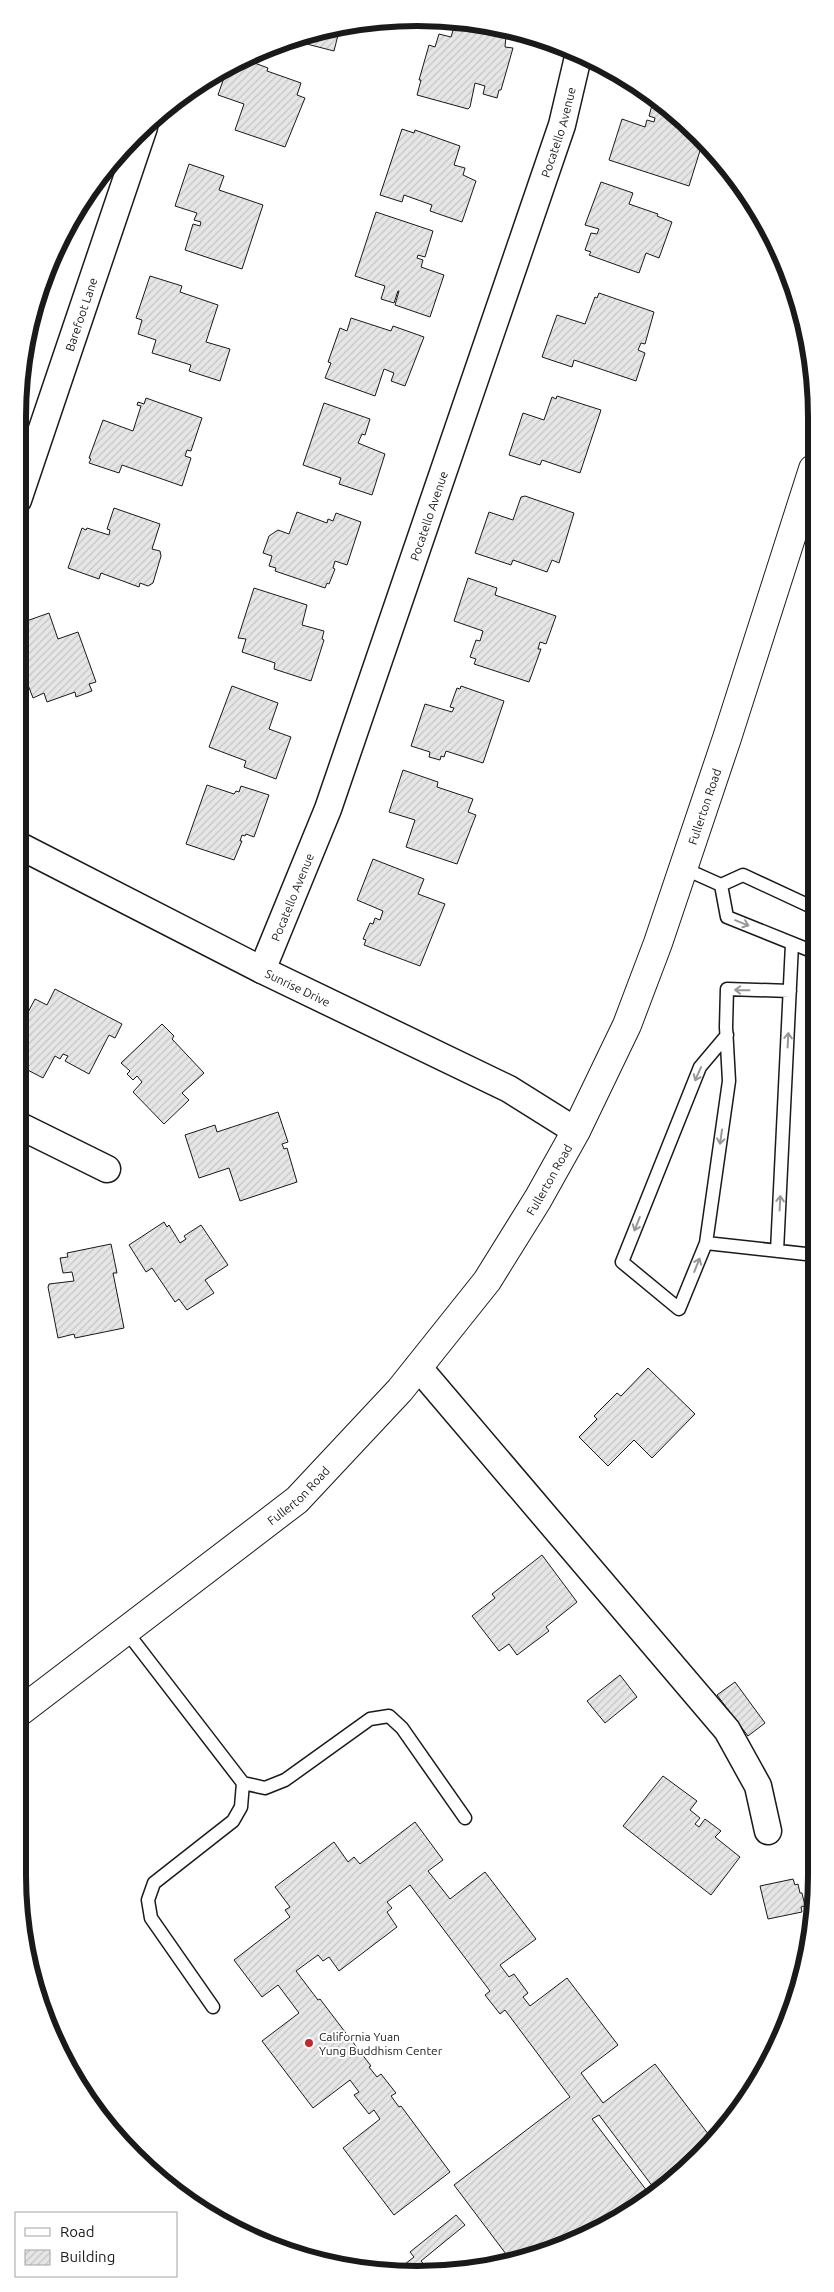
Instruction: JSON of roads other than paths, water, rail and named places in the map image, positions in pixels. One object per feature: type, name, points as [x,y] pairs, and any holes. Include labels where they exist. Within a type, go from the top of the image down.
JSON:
[{"type":"main road","name":"Fullerton Road","points":[[26,1707],[297,1500],[400,1390],[487,1281],[538,1199],[576,1131],[627,1025],[684,868],[808,484]]},
{"type":"street","name":"Pocatello Avenue","points":[[262,970],[328,809],[562,125],[577,61]]},
{"type":"street","name":"Barefoot Lane","points":[[26,476],[138,144]]},
{"type":"street","name":"Sunrise Drive","points":[[26,850],[262,970],[509,1089],[576,1131]]},
{"type":"street","points":[[26,1129],[107,1169]]},
{"type":"street","points":[[418,1367],[726,1730],[758,1786],[768,1831]]},
{"type":"lane","points":[[684,868],[721,885],[743,875],[808,905]]},
{"type":"lane","points":[[721,885],[727,917],[808,950]]},
{"type":"lane","points":[[778,1252],[792,944]]},
{"type":"lane","points":[[726,1035],[700,1067],[622,1262],[679,1309],[706,1243],[729,1081],[726,1035],[727,990],[790,991]]},
{"type":"lane","points":[[706,1243],[808,1254]]},
{"type":"lane","points":[[126,1631],[243,1783],[265,1788],[285,1780],[370,1719],[390,1716],[402,1728],[465,1818]]},
{"type":"lane","points":[[213,2008],[151,1918],[148,1900],[154,1883],[233,1822],[241,1807],[243,1783]]},
{"type":"place","name":"California Yuan Yung Buddhism Center","points":[[309,2043]]}]
